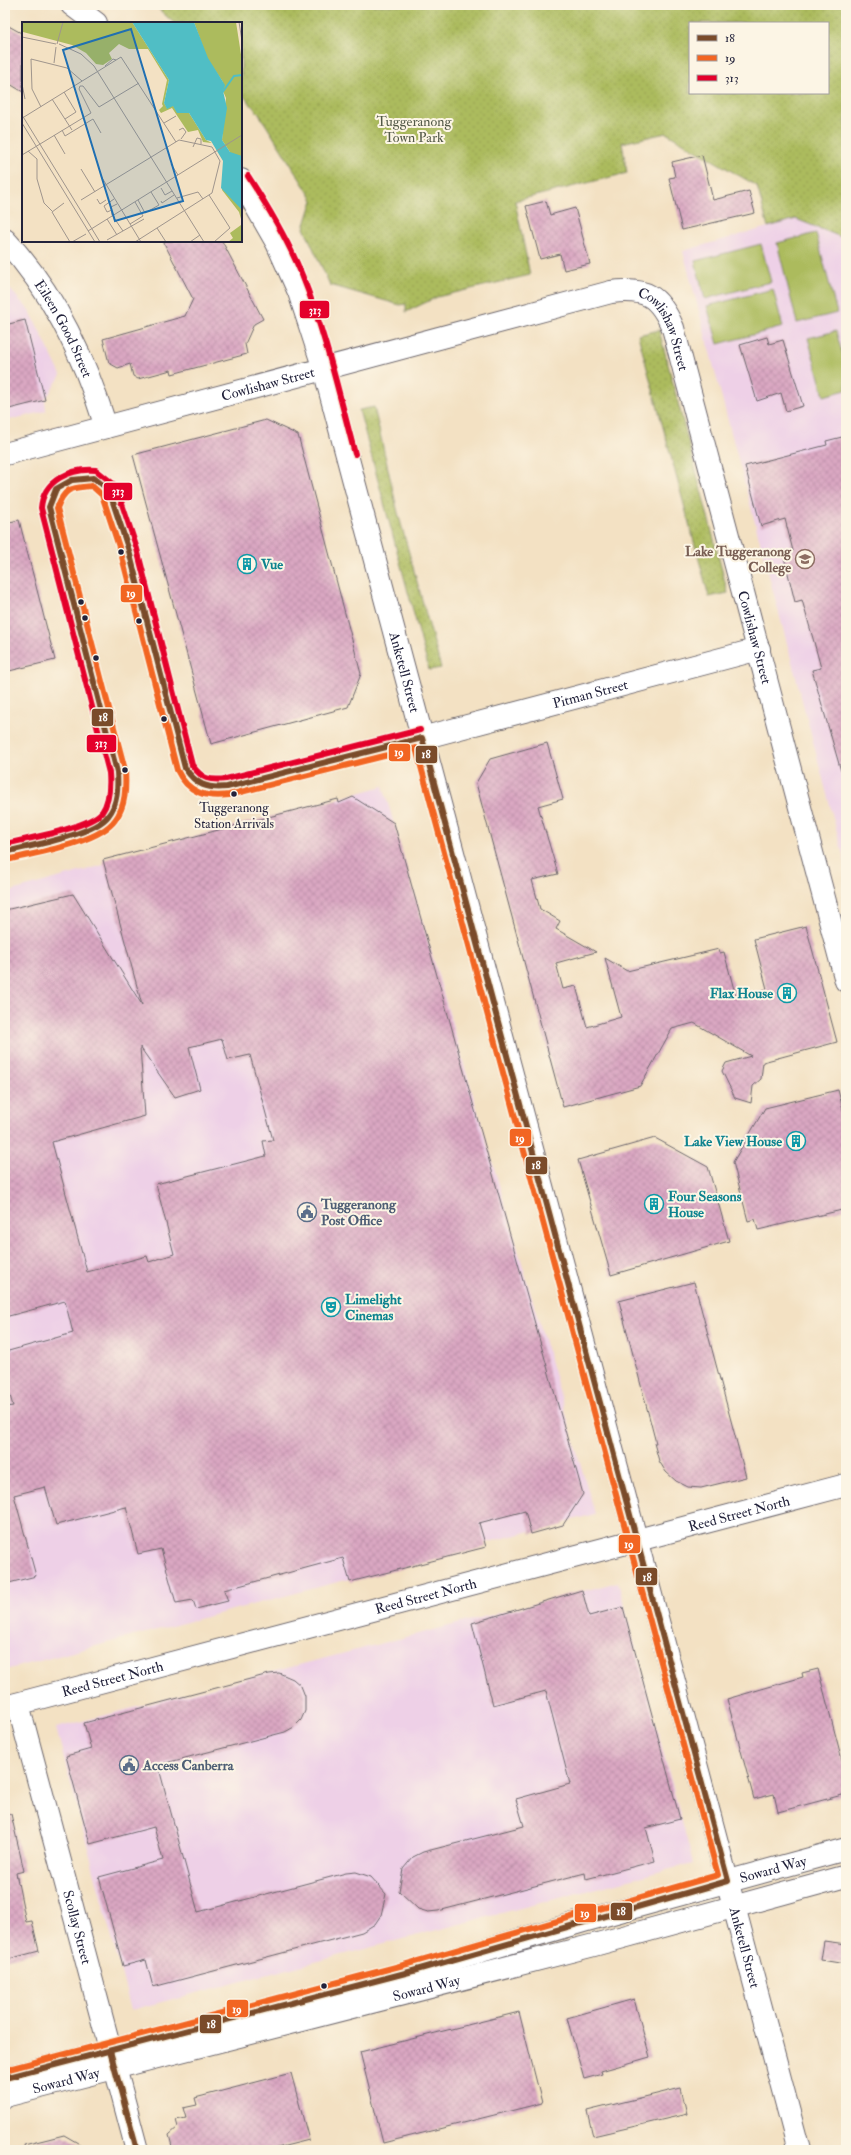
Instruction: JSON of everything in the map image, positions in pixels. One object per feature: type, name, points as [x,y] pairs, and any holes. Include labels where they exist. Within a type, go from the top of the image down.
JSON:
[{"type":"street","points":[[72,5],[95,22]]},
{"type":"street","name":"Anketell Street","points":[[242,182],[277,243],[299,292],[324,369],[799,2150]]},
{"type":"street","name":"Eileen Good Street","points":[[5,240],[28,267],[60,315],[74,342],[97,397],[106,427]]},
{"type":"street","name":"Cowlishaw Street","points":[[5,454],[611,292],[629,290],[644,293],[656,299],[666,310],[673,328],[846,981]]},
{"type":"street","name":"Pitman Street","points":[[422,738],[759,649]]},
{"type":"street","name":"Reed Street North","points":[[12,1706],[846,1485]]},
{"type":"street","name":"Scollay Street","points":[[12,1706],[113,2059],[137,2150]]},
{"type":"street","name":"Soward Way","points":[[5,2096],[113,2059],[413,1971],[846,1848]]},
{"type":"street","name":"Soward Way","points":[[5,2078],[113,2059],[594,1945],[846,1876]]},
{"type":"shaded area","name":"Lake Tuggeranong College","points":[[796,219],[846,239],[846,866],[683,251]]},
{"type":"shaded area","points":[[5,284],[30,311],[61,375],[45,400],[46,411],[5,421]]},
{"type":"shaded area","points":[[383,786],[595,1514],[5,1670],[5,893]]},
{"type":"shaded area","points":[[618,1582],[693,1863],[131,2010],[56,1728]]},
{"type":"green space","name":"Tuggeranong Town Park","points":[[154,5],[846,5],[846,239],[796,219],[768,227],[757,186],[666,133],[622,143],[627,173],[515,201],[530,275],[437,297],[406,312],[406,304],[400,305],[330,285],[304,228],[313,200],[259,114],[242,94],[242,22],[173,22]]},
{"type":"green space","points":[[816,233],[837,313],[797,323],[777,243]]},
{"type":"green space","points":[[761,244],[771,282],[705,299],[695,261]]},
{"type":"green space","points":[[773,289],[783,327],[718,344],[707,306]]},
{"type":"green space","points":[[659,330],[728,593],[709,597],[638,335]]},
{"type":"green space","points":[[836,331],[846,367],[846,390],[824,396],[808,338]]},
{"type":"green space","points":[[374,407],[398,513],[441,668],[429,670],[359,410]]},
{"type":"building","points":[[5,24],[22,33],[22,91],[5,81]]},
{"type":"building","points":[[702,155],[713,200],[749,191],[755,213],[682,230],[669,178],[675,177],[672,162]]},
{"type":"building","points":[[546,201],[550,215],[575,208],[590,264],[564,270],[560,254],[540,259],[526,206]]},
{"type":"building","points":[[164,242],[223,242],[263,319],[254,324],[245,344],[247,354],[172,374],[171,370],[138,379],[133,376],[130,364],[118,368],[109,363],[103,339],[185,316],[193,299]]},
{"type":"building","points":[[25,320],[45,400],[5,410],[5,325]]},
{"type":"building","points":[[767,337],[769,344],[783,340],[803,406],[786,411],[781,393],[757,401],[740,345]]},
{"type":"building","name":"Vue","points":[[266,420],[298,435],[361,674],[348,707],[211,744],[133,455]]},
{"type":"building","points":[[846,436],[846,770],[841,771],[812,670],[821,668],[802,600],[795,602],[783,553],[793,551],[785,519],[761,526],[745,466],[827,445],[826,441]]},
{"type":"building","points":[[19,520],[55,660],[5,672],[5,523]]},
{"type":"building","points":[[547,743],[563,799],[538,806],[558,874],[532,880],[540,909],[560,921],[556,929],[596,952],[556,963],[563,989],[576,986],[587,1027],[621,1017],[605,958],[627,971],[719,949],[720,953],[724,952],[736,997],[767,989],[754,939],[806,926],[837,1042],[763,1062],[761,1079],[753,1086],[751,1103],[735,1098],[722,1071],[726,1063],[751,1056],[694,1023],[672,1029],[640,1086],[563,1107],[476,783],[490,759]]},
{"type":"building","points":[[353,797],[394,823],[583,1494],[563,1525],[531,1534],[525,1511],[479,1523],[486,1547],[350,1582],[343,1558],[224,1590],[228,1601],[196,1609],[193,1600],[176,1603],[161,1549],[138,1554],[126,1507],[56,1525],[45,1487],[14,1495],[36,1576],[5,1584],[5,1407],[13,1406],[5,1378],[5,1352],[73,1333],[65,1301],[5,1317],[5,910],[73,894],[142,1005],[103,860],[338,799],[339,803]],"holes":[[[222,1039],[228,1060],[250,1055],[273,1140],[263,1141],[266,1156],[156,1184],[174,1254],[149,1262],[147,1256],[87,1272],[52,1142],[145,1116],[140,1047],[175,1097],[200,1089],[189,1047]]]},
{"type":"building","name":"Lake View House","points":[[838,1090],[846,1121],[846,1209],[758,1230],[755,1219],[748,1221],[733,1162],[765,1108]]},
{"type":"building","name":"Four Seasons House","points":[[655,1138],[708,1167],[729,1241],[611,1275],[578,1160]]},
{"type":"building","points":[[694,1282],[746,1477],[701,1488],[688,1487],[676,1481],[666,1472],[659,1461],[654,1443],[656,1443],[619,1301]]},
{"type":"building","points":[[582,1590],[589,1616],[623,1607],[680,1819],[646,1828],[655,1861],[586,1879],[585,1873],[438,1911],[428,1912],[418,1909],[399,1891],[403,1869],[413,1857],[423,1852],[524,1826],[516,1799],[570,1784],[546,1691],[493,1705],[472,1623]]},
{"type":"building","points":[[818,1669],[846,1775],[846,1794],[778,1812],[774,1794],[754,1799],[727,1699],[803,1677],[802,1673]]},
{"type":"building","points":[[279,1673],[293,1679],[301,1686],[305,1696],[305,1711],[301,1720],[294,1727],[285,1732],[158,1765],[198,1912],[346,1873],[356,1872],[371,1877],[386,1894],[381,1915],[375,1924],[362,1932],[153,1987],[146,1960],[123,1966],[99,1877],[163,1860],[154,1827],[90,1844],[66,1756],[91,1749],[84,1723],[269,1674]]},
{"type":"building","points":[[11,1814],[24,1871],[16,1873],[26,1922],[32,1921],[39,1951],[5,1960],[5,1815]]},
{"type":"building","points":[[824,1941],[846,1944],[846,1964],[821,1960]]},
{"type":"building","points":[[634,1999],[650,2057],[601,2071],[602,2074],[584,2079],[567,2018]]},
{"type":"building","points":[[519,2012],[542,2103],[383,2143],[360,2052]]},
{"type":"building","points":[[291,2073],[309,2140],[269,2150],[173,2150],[169,2135],[178,2127],[176,2120],[186,2118],[183,2108],[197,2105],[195,2098]]},
{"type":"building","points":[[681,2088],[687,2114],[593,2136],[587,2111]]},
{"type":"building","points":[[64,2135],[90,2150],[25,2150],[24,2145]]},
{"type":"transit line","name":"313","points":[[248,176],[277,224],[302,275],[325,341],[355,454]]},
{"type":"transit line","name":"313","points":[[5,844],[41,836],[84,823],[95,818],[102,812],[108,798],[109,773],[41,508],[43,498],[53,483],[60,478],[77,471],[96,470],[116,486],[137,549],[192,765],[199,773],[210,779],[226,779],[420,730]]},
{"type":"transit line","name":"18","points":[[5,852],[60,839],[89,829],[101,823],[108,816],[116,801],[117,772],[49,507],[56,489],[72,480],[94,478],[109,490],[129,551],[185,768],[198,782],[208,786],[227,787],[422,738],[728,1881],[413,1971],[5,2078]]},
{"type":"transit line","name":"19","points":[[5,2070],[411,1963],[718,1875],[416,748],[229,795],[213,796],[192,789],[181,778],[177,770],[121,553],[102,495],[92,486],[74,488],[66,492],[57,508],[125,770],[123,803],[119,815],[115,820],[107,828],[95,835],[65,846],[7,860]]},
{"type":"transit line","name":"18","points":[[110,2051],[137,2150]]},
{"type":"place","name":"Lake Tuggeranong College","points":[[805,559]]},
{"type":"place","name":"Vue","points":[[247,564]]},
{"type":"place","name":"Tuggeranong Station Arrivals","points":[[234,794]]},
{"type":"place","name":"Flax House","points":[[787,993]]},
{"type":"place","name":"Lake View House","points":[[796,1141]]},
{"type":"place","name":"Four Seasons House","points":[[654,1204]]},
{"type":"place","name":"Tuggeranong Post Office","points":[[307,1212]]},
{"type":"place","name":"Limelight Cinemas","points":[[331,1307]]},
{"type":"place","name":"Access Canberra","points":[[129,1765]]}]
